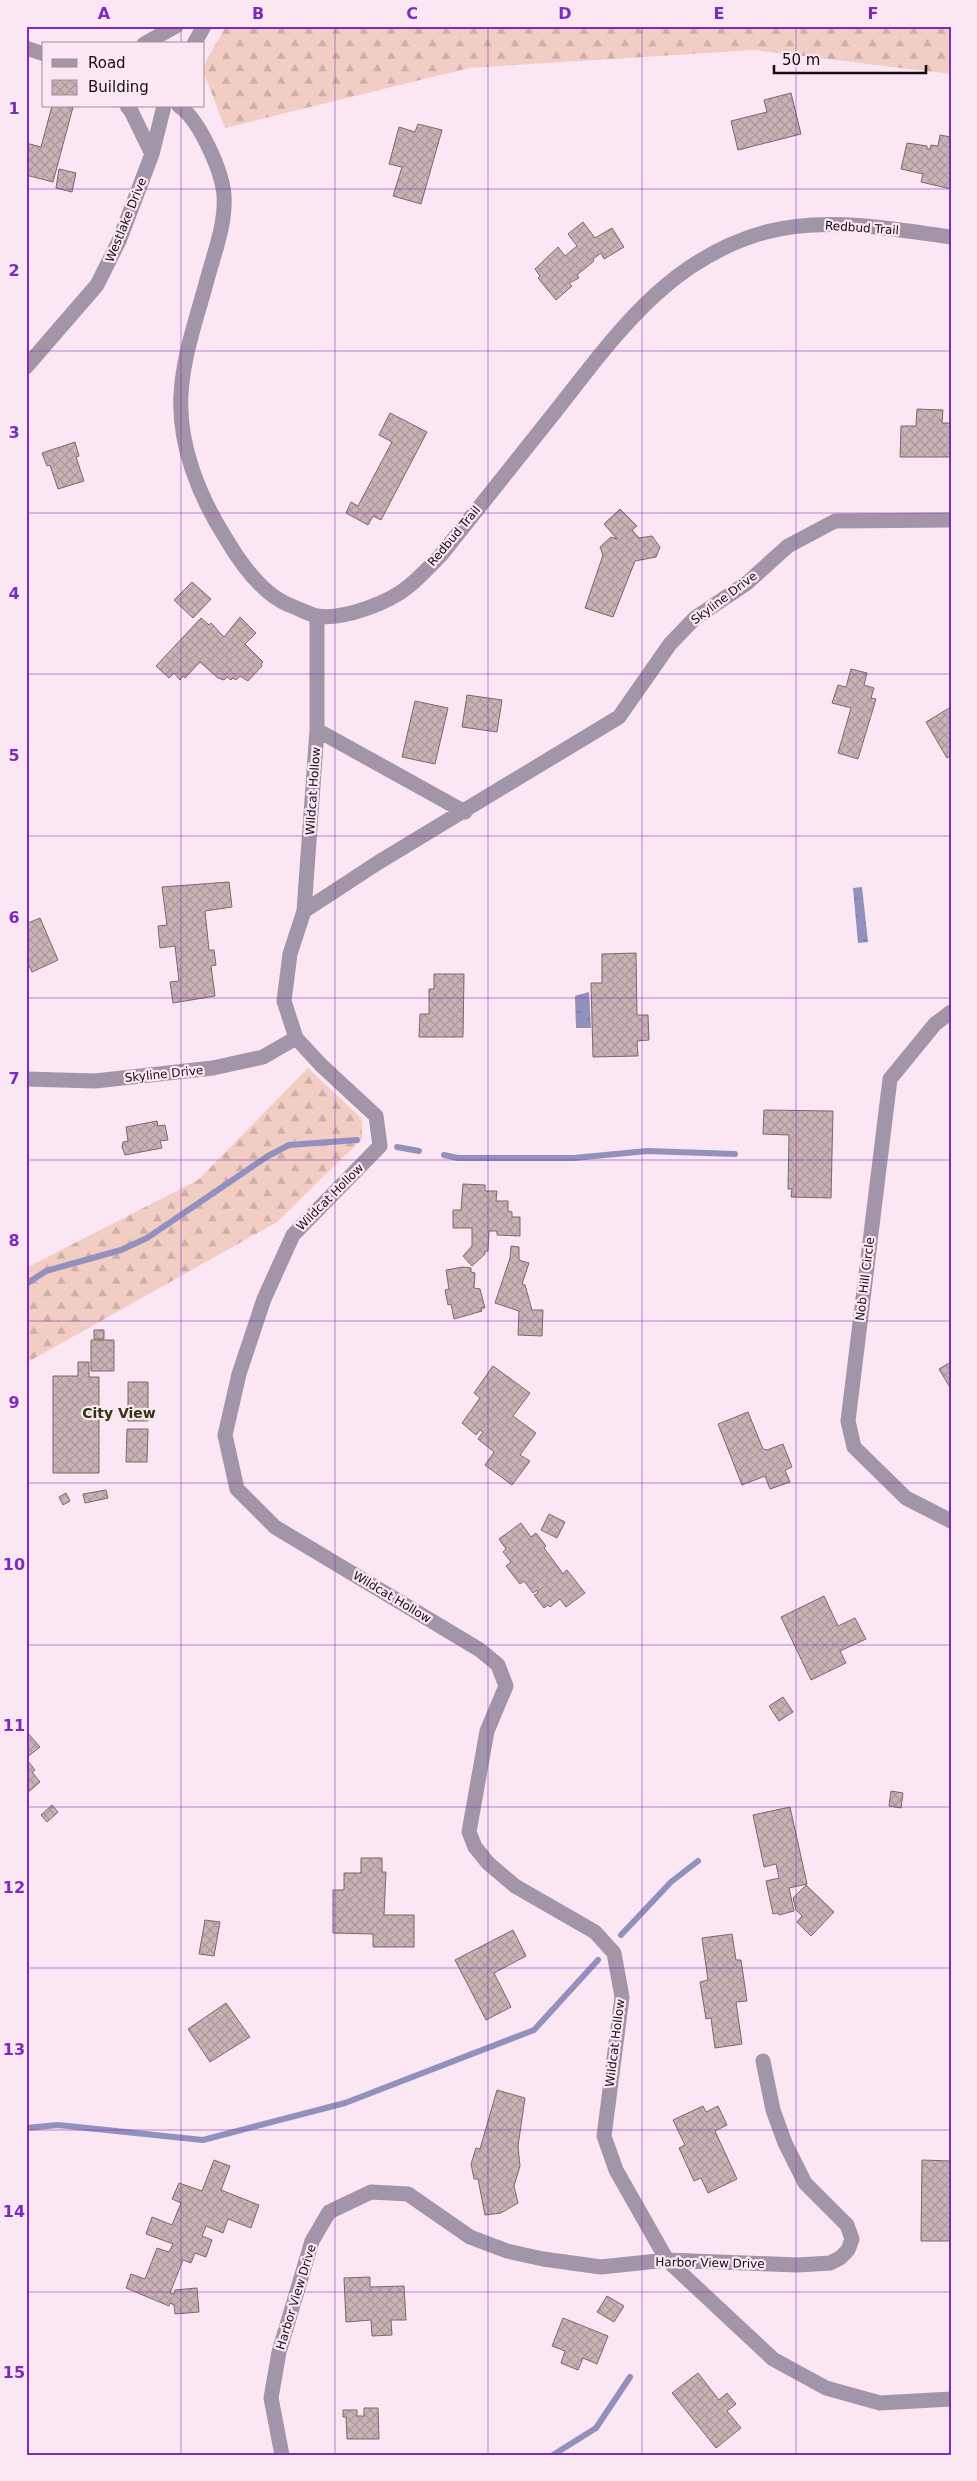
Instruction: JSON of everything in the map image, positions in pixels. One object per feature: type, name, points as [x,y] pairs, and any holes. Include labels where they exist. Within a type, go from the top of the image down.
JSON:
[{"type":"street","points":[[148,42],[176,26]]},
{"type":"street","points":[[195,42],[204,26]]},
{"type":"street","points":[[26,48],[42,53]]},
{"type":"street","points":[[129,108],[152,154]]},
{"type":"street","name":"Westlake Drive","points":[[26,367],[97,285],[119,242],[152,154],[164,108]]},
{"type":"street","name":"Redbud Trail","points":[[182,108],[186,111],[209,150],[221,175],[224,196],[221,229],[188,352],[181,395],[185,440],[194,473],[209,512],[228,543],[253,576],[280,601],[317,616],[358,613],[407,588],[441,555],[629,319],[676,275],[716,252],[767,232],[822,224],[882,228],[951,237]]},
{"type":"street","name":"Skyline Drive","points":[[304,911],[378,862],[465,812],[619,717],[670,644],[695,618],[747,583],[788,546],[835,521],[951,520]]},
{"type":"street","name":"Wildcat Hollow","points":[[317,616],[317,730],[304,911],[290,954],[284,1001],[296,1038],[321,1065],[376,1116],[380,1146],[292,1235],[264,1299],[239,1374],[225,1435],[237,1489],[275,1527],[480,1650],[498,1666],[506,1686],[487,1731],[469,1832],[475,1847],[488,1863],[515,1886],[595,1932],[614,1953],[622,1997],[604,2136],[616,2170],[667,2260],[772,2359],[826,2388],[880,2403],[951,2399]]},
{"type":"street","points":[[317,730],[465,812]]},
{"type":"street","name":"Nob Hill Circle","points":[[951,1012],[935,1024],[890,1080],[848,1421],[854,1447],[906,1498],[951,1521]]},
{"type":"street","name":"Skyline Drive","points":[[26,1079],[95,1081],[213,1068],[263,1057],[296,1038]]},
{"type":"street","name":"Harbor View Drive","points":[[282,2455],[270,2398],[279,2352],[312,2241],[329,2212],[372,2192],[408,2194],[470,2238],[507,2251],[543,2259],[601,2266],[667,2260],[798,2266],[830,2263],[848,2250],[852,2239],[847,2225],[805,2183],[785,2143],[773,2110],[763,2061]]},
{"type":"green space","points":[[226,26],[951,26],[951,74],[754,50],[469,68],[225,128],[205,76],[205,63]]},
{"type":"green space","points":[[308,1068],[362,1119],[362,1139],[277,1222],[26,1363],[26,1268],[198,1180]]},
{"type":"water","points":[[862,887],[868,942],[858,943],[853,888]]},
{"type":"water","points":[[589,992],[591,1028],[576,1028],[575,996]]},
{"type":"building","points":[[791,93],[801,134],[738,150],[731,121],[767,112],[764,100]]},
{"type":"building","points":[[51,108],[73,108],[53,182],[26,175],[26,143],[41,147]]},
{"type":"building","points":[[418,124],[442,130],[421,204],[393,196],[402,167],[389,164],[399,127],[415,132]]},
{"type":"building","points":[[940,135],[951,137],[951,189],[921,182],[923,174],[901,169],[907,143],[927,146],[927,149],[930,149],[931,145],[938,146]]},
{"type":"building","points":[[59,169],[76,173],[72,192],[56,188]]},
{"type":"building","points":[[583,222],[595,238],[612,228],[624,247],[604,259],[601,253],[593,259],[594,261],[577,275],[579,278],[569,283],[572,286],[556,300],[538,278],[540,276],[535,269],[558,247],[565,256],[577,246],[568,234]]},
{"type":"building","points":[[917,409],[943,410],[942,423],[951,423],[951,457],[900,457],[901,426],[916,426]]},
{"type":"building","points":[[390,413],[427,432],[381,520],[373,516],[368,525],[346,513],[351,502],[358,506],[392,442],[379,435]]},
{"type":"building","points":[[75,442],[79,456],[76,457],[84,481],[58,489],[50,465],[47,466],[42,453]]},
{"type":"building","points":[[620,509],[637,526],[632,530],[639,538],[652,536],[660,547],[656,557],[635,561],[613,617],[585,608],[603,555],[600,547],[611,537],[617,539],[604,524]]},
{"type":"building","points":[[192,582],[211,599],[193,618],[174,600]]},
{"type":"building","points":[[240,617],[256,633],[245,644],[263,662],[262,666],[248,681],[240,676],[236,680],[233,678],[231,680],[227,677],[224,680],[218,678],[200,662],[185,678],[183,676],[180,680],[174,673],[169,678],[156,666],[201,618],[209,625],[211,623],[224,637]]},
{"type":"building","points":[[851,669],[867,673],[864,685],[874,688],[871,698],[876,699],[858,759],[838,753],[851,708],[832,703],[838,685],[846,687]]},
{"type":"building","points":[[467,695],[502,700],[497,732],[462,727]]},
{"type":"building","points":[[415,701],[448,708],[435,764],[402,757]]},
{"type":"building","points":[[951,707],[951,755],[947,758],[926,722]]},
{"type":"building","points":[[229,882],[232,907],[205,911],[209,950],[214,950],[216,965],[211,966],[215,996],[173,1003],[170,982],[179,981],[175,946],[160,948],[158,926],[167,925],[162,887]]},
{"type":"building","points":[[40,918],[58,960],[32,972],[26,959],[26,924]]},
{"type":"building","points":[[636,953],[637,1015],[648,1015],[649,1040],[637,1041],[638,1056],[593,1057],[591,983],[602,983],[602,954]]},
{"type":"building","points":[[434,974],[464,974],[463,1037],[419,1037],[420,1014],[429,1014],[429,989],[434,989]]},
{"type":"building","points":[[764,1110],[833,1111],[831,1198],[791,1197],[792,1189],[788,1189],[789,1135],[763,1134]]},
{"type":"building","points":[[157,1121],[158,1126],[165,1125],[168,1140],[160,1141],[162,1148],[125,1155],[122,1147],[123,1142],[128,1141],[126,1127]]},
{"type":"building","points":[[463,1184],[485,1185],[485,1191],[497,1191],[496,1201],[508,1201],[508,1211],[512,1212],[512,1217],[520,1217],[520,1236],[497,1235],[497,1231],[489,1231],[488,1251],[485,1251],[485,1254],[472,1266],[463,1256],[472,1246],[472,1228],[453,1228],[453,1210],[461,1210]]},
{"type":"building","points":[[511,1246],[519,1247],[519,1260],[529,1263],[522,1284],[525,1285],[532,1310],[543,1310],[542,1336],[518,1335],[519,1311],[495,1303],[510,1258]]},
{"type":"building","points":[[463,1267],[471,1268],[471,1272],[475,1273],[474,1288],[480,1289],[485,1308],[481,1308],[482,1311],[454,1319],[451,1304],[448,1305],[445,1290],[449,1289],[446,1270]]},
{"type":"building","points":[[94,1330],[104,1330],[104,1339],[94,1339]]},
{"type":"building","points":[[91,1340],[114,1340],[114,1371],[91,1371]]},
{"type":"building","points":[[78,1362],[89,1362],[89,1377],[99,1377],[99,1473],[53,1473],[53,1376],[78,1376]]},
{"type":"building","points":[[951,1362],[951,1389],[939,1369]]},
{"type":"building","points":[[493,1366],[530,1393],[513,1416],[536,1433],[520,1455],[530,1461],[512,1485],[485,1465],[494,1452],[478,1439],[483,1432],[480,1430],[476,1435],[462,1423],[480,1398],[474,1393]]},
{"type":"building","points":[[128,1382],[148,1382],[148,1421],[128,1421]]},
{"type":"building","points":[[748,1412],[763,1449],[767,1450],[783,1444],[792,1467],[785,1470],[790,1482],[770,1489],[765,1476],[742,1485],[718,1424]]},
{"type":"building","points":[[127,1429],[148,1429],[147,1462],[126,1462]]},
{"type":"building","points":[[106,1490],[108,1498],[85,1503],[83,1494]]},
{"type":"building","points":[[66,1493],[70,1501],[63,1505],[59,1497]]},
{"type":"building","points":[[549,1514],[565,1522],[557,1538],[541,1530]]},
{"type":"building","points":[[521,1523],[531,1537],[536,1533],[562,1574],[567,1570],[585,1593],[566,1607],[560,1599],[550,1607],[548,1605],[544,1608],[534,1595],[538,1593],[537,1590],[533,1593],[524,1581],[520,1584],[506,1566],[511,1562],[503,1552],[506,1549],[499,1539]]},
{"type":"building","points":[[824,1596],[838,1626],[855,1618],[866,1639],[840,1651],[846,1663],[811,1680],[781,1617]]},
{"type":"building","points":[[783,1697],[793,1712],[779,1721],[769,1706]]},
{"type":"building","points":[[26,1731],[40,1747],[26,1758]]},
{"type":"building","points":[[27,1760],[35,1770],[32,1772],[40,1782],[26,1794]]},
{"type":"building","points":[[891,1791],[903,1793],[901,1808],[889,1806]]},
{"type":"building","points":[[52,1805],[58,1812],[47,1822],[41,1815]]},
{"type":"building","points":[[790,1807],[807,1884],[789,1888],[794,1911],[779,1915],[778,1913],[773,1914],[766,1881],[779,1878],[776,1864],[764,1867],[753,1815]]},
{"type":"building","points":[[361,1858],[382,1858],[382,1872],[386,1872],[384,1915],[414,1915],[414,1947],[373,1947],[373,1934],[333,1933],[333,1890],[344,1890],[344,1873],[361,1873]]},
{"type":"building","points":[[806,1885],[834,1912],[811,1936],[797,1922],[802,1916],[796,1910],[793,1898]]},
{"type":"building","points":[[205,1920],[220,1922],[214,1956],[199,1954]]},
{"type":"building","points":[[513,1930],[526,1956],[494,1973],[511,2007],[486,2020],[455,1960]]},
{"type":"building","points":[[732,1934],[736,1960],[741,1960],[747,2001],[736,2002],[742,2044],[715,2048],[711,2018],[706,2019],[700,1982],[708,1980],[702,1938]]},
{"type":"building","points":[[226,2003],[250,2037],[210,2062],[188,2029]]},
{"type":"building","points":[[497,2090],[525,2098],[518,2146],[520,2166],[514,2186],[518,2203],[501,2213],[485,2215],[478,2179],[474,2179],[471,2164],[476,2148],[480,2149]]},
{"type":"building","points":[[703,2106],[706,2112],[718,2106],[727,2125],[715,2131],[737,2179],[708,2193],[701,2178],[694,2181],[679,2148],[685,2145],[673,2120]]},
{"type":"building","points":[[214,2160],[230,2166],[221,2190],[259,2205],[251,2228],[228,2219],[223,2233],[206,2226],[202,2236],[212,2240],[206,2257],[195,2253],[191,2263],[183,2260],[170,2293],[174,2294],[175,2290],[197,2288],[199,2312],[175,2314],[174,2305],[170,2303],[169,2306],[126,2288],[131,2274],[145,2279],[157,2248],[169,2252],[173,2244],[146,2234],[152,2217],[172,2225],[181,2203],[172,2199],[179,2183],[202,2191]]},
{"type":"building","points":[[922,2160],[951,2161],[951,2241],[921,2241]]},
{"type":"building","points":[[370,2277],[370,2287],[404,2286],[406,2320],[391,2320],[392,2335],[372,2336],[371,2320],[346,2322],[344,2278]]},
{"type":"building","points":[[607,2296],[624,2306],[614,2322],[597,2312]]},
{"type":"building","points":[[563,2318],[608,2336],[597,2364],[583,2358],[578,2370],[561,2363],[565,2351],[552,2346]]},
{"type":"building","points":[[698,2373],[719,2400],[727,2393],[736,2404],[727,2411],[741,2428],[716,2448],[672,2393]]},
{"type":"building","points":[[364,2408],[378,2408],[379,2439],[347,2439],[346,2417],[343,2417],[343,2410],[357,2410],[357,2416],[364,2416]]},
{"type":"waterway","points":[[26,1284],[46,1271],[121,1250],[147,1238],[268,1156],[289,1145],[357,1140]]},
{"type":"waterway","points":[[397,1147],[419,1151]]},
{"type":"waterway","points":[[444,1155],[458,1158],[574,1158],[647,1151],[735,1154]]},
{"type":"waterway","points":[[621,1935],[671,1882],[698,1861]]},
{"type":"waterway","points":[[26,2128],[58,2125],[203,2140],[345,2103],[534,2030],[598,1960]]},
{"type":"waterway","points":[[553,2455],[596,2428],[630,2377]]},
{"type":"district","name":"City View","points":[[119,1413]]}]
